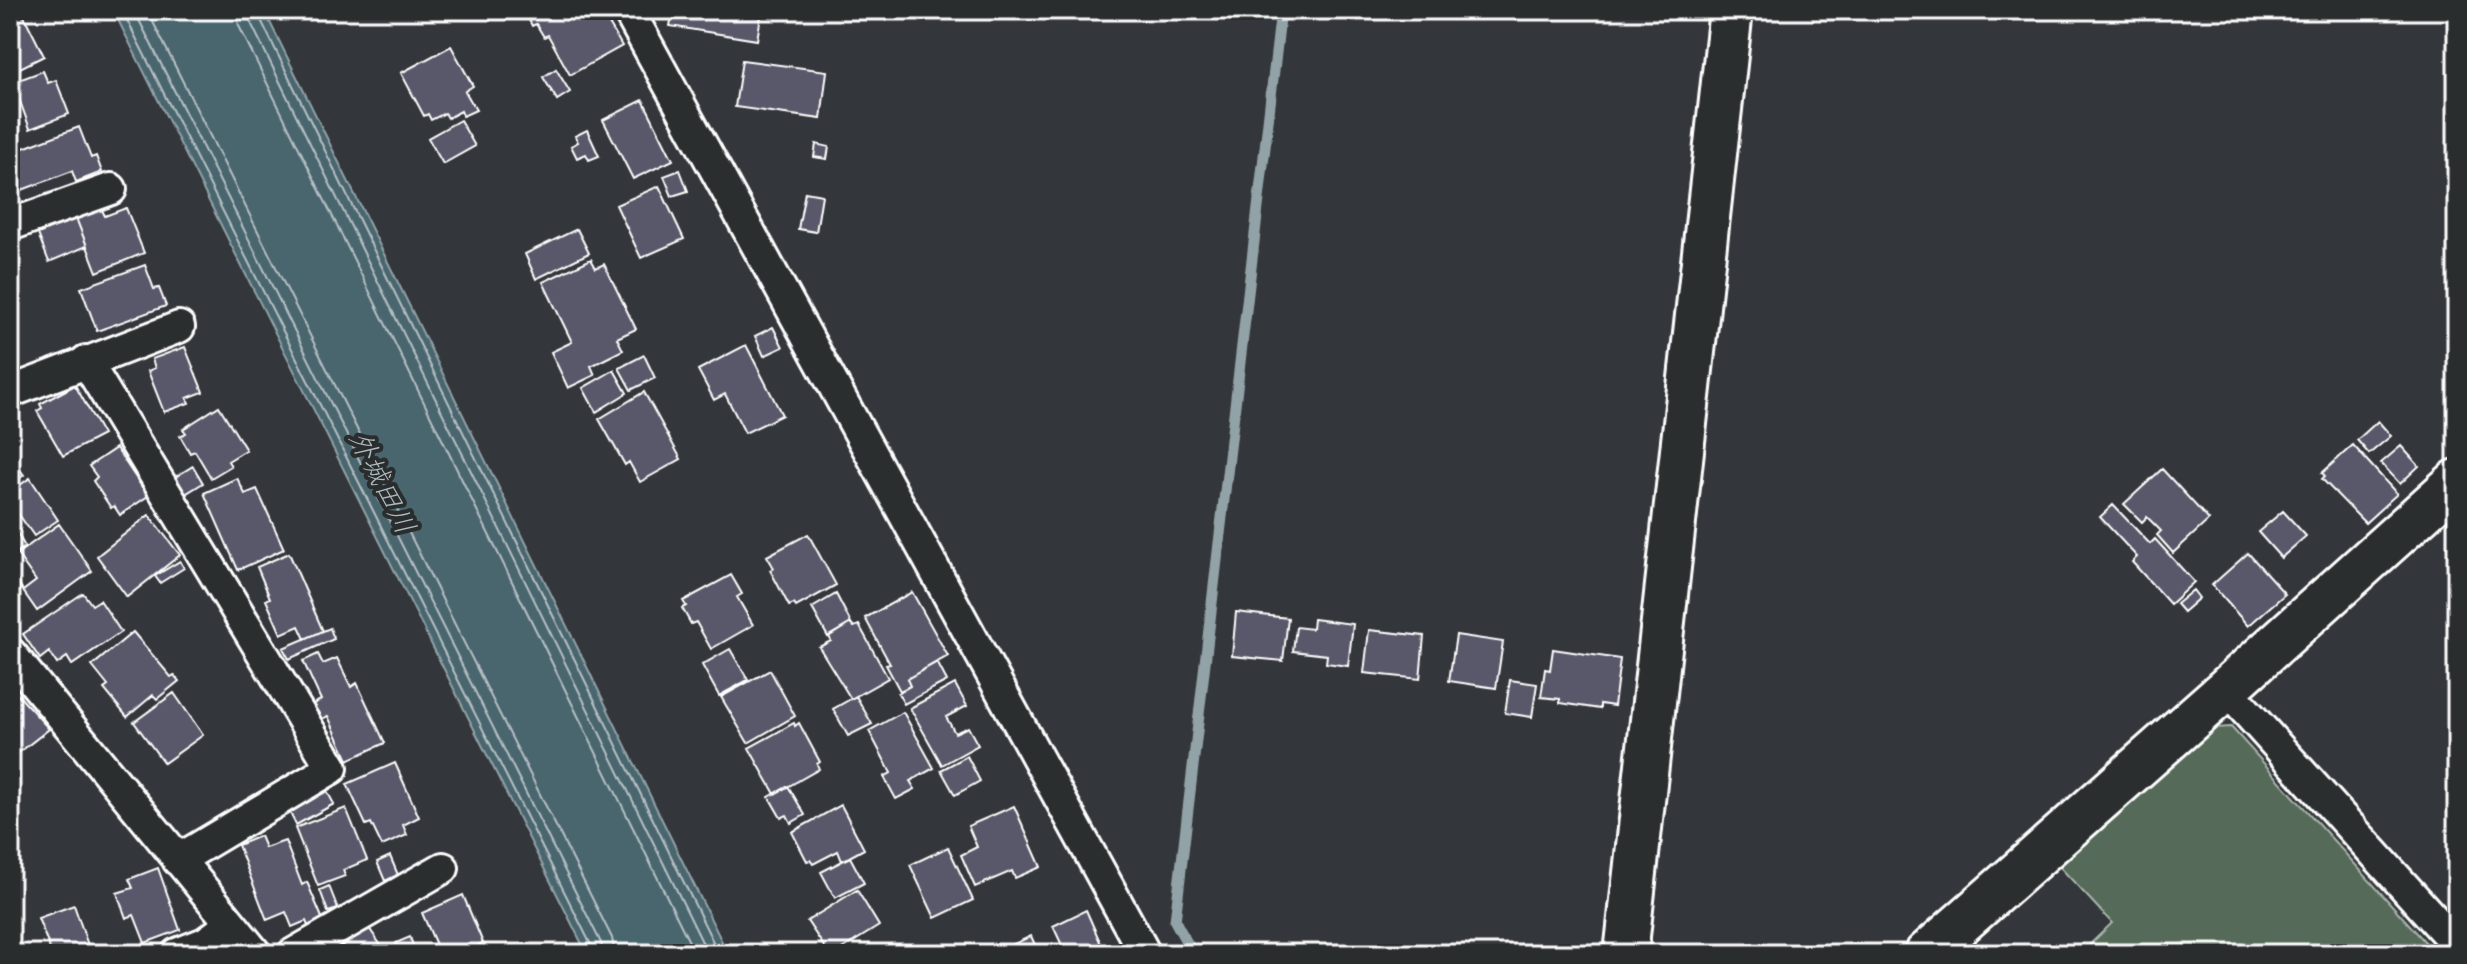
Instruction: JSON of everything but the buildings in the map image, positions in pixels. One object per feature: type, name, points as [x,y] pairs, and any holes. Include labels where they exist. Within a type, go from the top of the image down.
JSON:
[{"type":"street","points":[[628,10],[1145,954]]},
{"type":"street","points":[[1626,954],[1731,10]]},
{"type":"street","points":[[10,225],[111,189]]},
{"type":"street","points":[[10,392],[179,327]]},
{"type":"street","points":[[86,361],[332,768],[178,860]]},
{"type":"street","points":[[1926,954],[2457,481]]},
{"type":"street","points":[[10,653],[256,954]]},
{"type":"street","points":[[2226,689],[2457,945]]},
{"type":"street","points":[[293,954],[443,868]]},
{"type":"street","points":[[177,954],[205,943],[231,924]]},
{"type":"green space","points":[[2231,727],[2436,954],[2080,954],[2112,923],[2059,866],[2214,728]]},
{"type":"water","name":"外城田川","points":[[113,10],[264,10],[728,954],[587,954]]},
{"type":"waterway","points":[[1193,954],[1175,921],[1281,10]]}]
